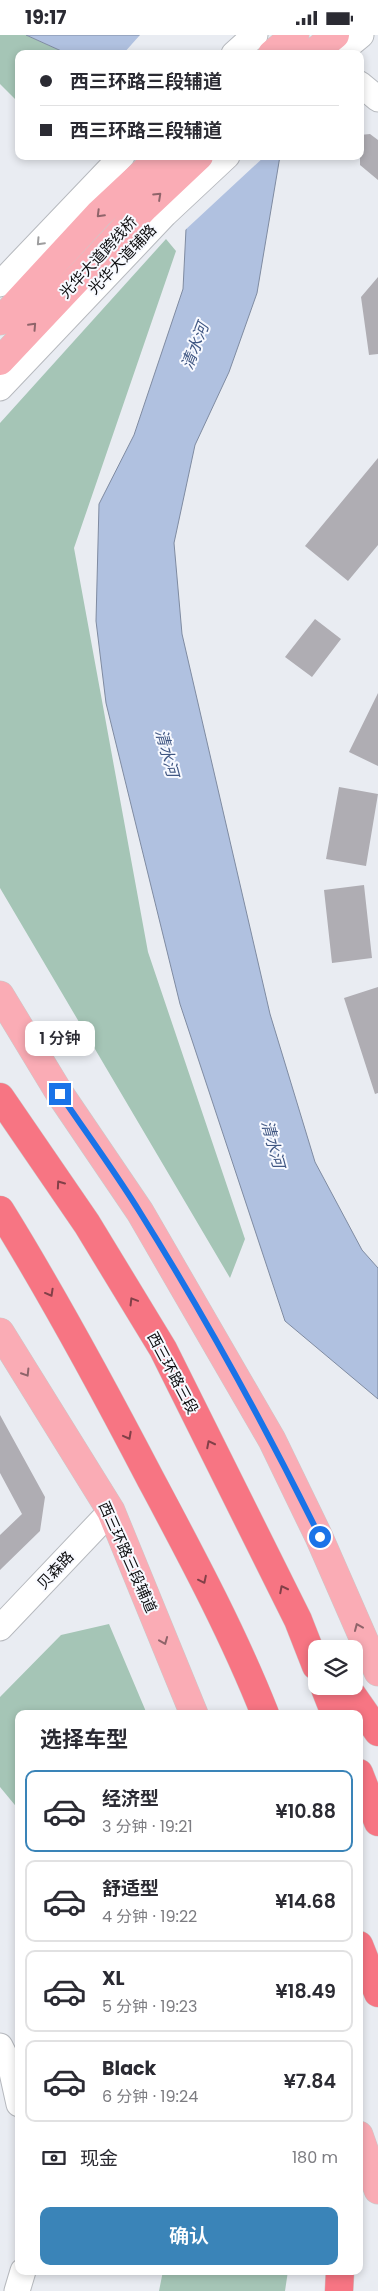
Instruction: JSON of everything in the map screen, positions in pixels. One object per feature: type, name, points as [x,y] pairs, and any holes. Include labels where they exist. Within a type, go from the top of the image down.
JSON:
[{"type":"highway","name":"西三环路三段","points":[[0,1097],[87,1224],[163,1349],[298,1620],[308,1646]]},
{"type":"highway","points":[[0,1210],[26,1251],[104,1390],[202,1577],[263,1710]]},
{"type":"highway","points":[[298,1620],[312,1640]]},
{"type":"highway","points":[[328,1695],[333,1710]]},
{"type":"highway","points":[[352,1695],[363,1710]]},
{"type":"highway","points":[[363,1710],[378,1732]]},
{"type":"highway","points":[[363,1783],[378,1822]]},
{"type":"highway","points":[[363,1955],[378,1993]]},
{"type":"highway","points":[[339,2291],[340,2275]]},
{"type":"main road","points":[[277,50],[295,35]]},
{"type":"main road","points":[[317,50],[335,35]]},
{"type":"main road","name":"光华大道跨线桥","points":[[0,321],[99,214],[157,160]]},
{"type":"main road","name":"光华大道跨线桥","points":[[0,361],[145,207],[195,160]]},
{"type":"main road","points":[[0,995],[60,1094],[140,1212],[272,1440],[320,1537],[378,1672]]},
{"type":"main road","name":"西三环路三段辅道","points":[[0,1332],[111,1511],[192,1710]]},
{"type":"main road","points":[[363,2146],[376,2180]]},
{"type":"street","points":[[239,50],[256,35]]},
{"type":"street","points":[[343,50],[361,35]]},
{"type":"street","points":[[364,87],[378,99]]},
{"type":"street","points":[[0,284],[118,160]]},
{"type":"street","name":"光华大道辅路","points":[[0,388],[165,214],[223,160]]},
{"type":"street","name":"贝森路","points":[[0,1628],[111,1511]]},
{"type":"street","points":[[0,2046],[11,2067],[15,2086]]},
{"type":"street","points":[[17,2291],[22,2275]]},
{"type":"green space","points":[[0,35],[26,35],[59,50],[15,50],[15,99],[0,84]]},
{"type":"green space","points":[[166,239],[176,251],[74,548],[148,952],[245,1239],[230,1278],[0,888],[0,423]]},
{"type":"green space","points":[[109,1624],[145,1710],[15,1710],[15,1805],[0,1787],[0,1697],[61,1635]]},
{"type":"green space","points":[[162,2275],[287,2275],[285,2291],[159,2291]]},
{"type":"water","points":[[26,35],[193,35],[206,50],[59,50]]},
{"type":"water","name":"清水河","points":[[152,160],[279,160],[257,293],[229,372],[195,445],[174,543],[182,634],[270,1014],[315,1162],[362,1250],[378,1268],[378,1399],[285,1321],[180,1004],[106,703],[96,621],[99,504],[134,435],[183,289],[186,229]]},
{"type":"pier","points":[[140,35],[196,35],[208,50],[127,50]]},
{"type":"pier","points":[[149,160],[261,160],[183,232]]},
{"type":"building","points":[[370,134],[378,140],[378,180],[360,165],[360,160],[364,160],[364,135]]},
{"type":"building","points":[[378,277],[378,354],[369,355],[361,297]]},
{"type":"building","points":[[378,458],[378,545],[348,581],[305,546]]},
{"type":"building","points":[[315,619],[341,639],[312,677],[285,657]]},
{"type":"building","points":[[378,693],[378,766],[349,752]]},
{"type":"building","points":[[339,787],[378,794],[366,866],[326,859]]},
{"type":"building","points":[[364,885],[372,958],[332,963],[324,890]]},
{"type":"building","points":[[378,987],[378,1093],[375,1094],[344,998]]},
{"type":"building","points":[[0,1415],[45,1497],[40,1531],[0,1570],[0,1535],[22,1514],[0,1473]]},
{"type":"route","points":[[60,1094],[140,1212],[187,1291],[272,1440],[320,1537]]}]
